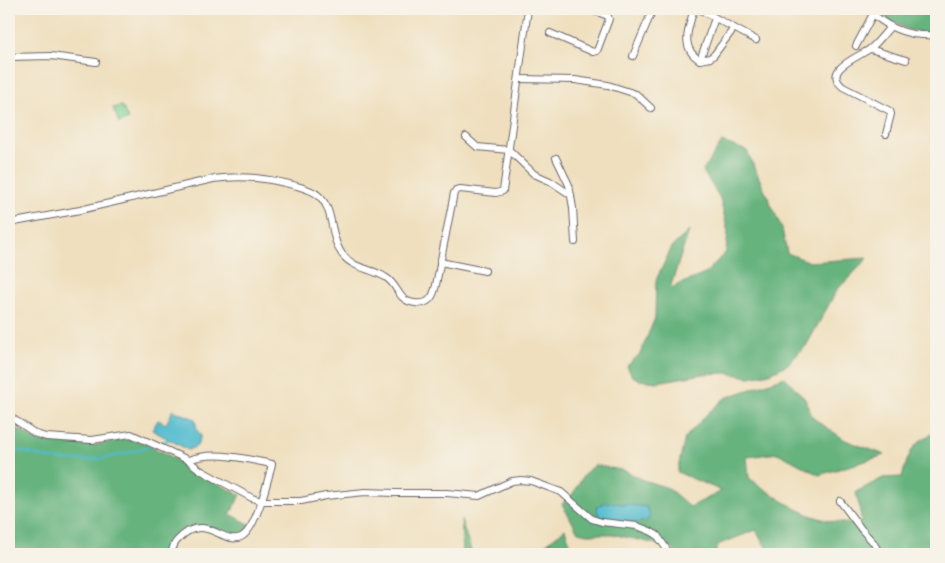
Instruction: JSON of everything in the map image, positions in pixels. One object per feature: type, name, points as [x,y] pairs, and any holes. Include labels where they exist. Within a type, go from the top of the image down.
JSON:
[{"type":"street","points":[[9,223],[80,210],[213,179],[234,176],[256,177],[284,183],[317,194],[326,203],[337,244],[341,254],[349,262],[386,278],[393,283],[403,298],[409,302],[425,302],[430,299],[436,285],[456,190],[496,193],[503,191],[528,9]]},
{"type":"street","points":[[550,33],[593,52],[597,51],[609,19],[608,16],[589,9]]},
{"type":"street","points":[[633,56],[653,9]]},
{"type":"street","points":[[694,9],[687,37],[687,46],[700,60]]},
{"type":"street","points":[[699,9],[756,40]]},
{"type":"street","points":[[856,46],[871,11],[890,26],[908,34],[936,35]]},
{"type":"street","points":[[700,60],[715,18]]},
{"type":"street","points":[[886,134],[890,111],[844,87],[836,78],[841,67],[870,49],[890,26]]},
{"type":"street","points":[[700,60],[714,55],[734,28]]},
{"type":"street","points":[[870,49],[906,60]]},
{"type":"street","points":[[9,58],[52,56],[96,62]]},
{"type":"street","points":[[519,80],[575,80],[608,85],[636,94],[651,108]]},
{"type":"street","points":[[466,137],[477,146],[509,150],[534,174],[550,181],[571,195]]},
{"type":"street","points":[[556,158],[567,180],[571,195],[575,242]]},
{"type":"street","points":[[440,262],[485,271]]},
{"type":"street","points":[[9,417],[36,434],[46,437],[92,440],[131,434],[188,460],[200,470],[262,501],[301,501],[365,492],[395,494],[448,493],[479,496],[512,481],[531,480],[561,492],[592,519],[637,526],[650,531],[657,535],[670,554]]},
{"type":"street","points":[[172,554],[172,548],[177,540],[186,532],[198,528],[207,528],[234,539],[241,537],[250,526],[262,501],[272,464],[218,455],[201,455],[188,460]]},
{"type":"street","points":[[840,501],[873,542],[880,554]]},
{"type":"green space","points":[[874,9],[936,9],[936,32],[927,33],[911,30],[895,23]]},
{"type":"green space","points":[[122,106],[128,119],[119,123],[113,108]]},
{"type":"green space","points":[[722,142],[747,151],[782,229],[787,253],[810,262],[868,258],[837,290],[806,346],[788,364],[770,373],[749,377],[728,373],[703,374],[657,382],[640,380],[632,376],[627,366],[640,354],[655,318],[656,280],[672,247],[689,231],[670,288],[705,274],[726,252],[728,232],[720,198],[703,171]]},
{"type":"green space","points":[[785,377],[805,399],[813,418],[845,440],[885,455],[819,475],[778,453],[747,457],[749,478],[788,504],[816,517],[846,523],[862,522],[856,492],[883,478],[902,477],[913,449],[922,440],[936,432],[936,545],[930,554],[770,554],[756,530],[717,545],[716,554],[678,554],[670,547],[612,534],[578,532],[562,504],[573,493],[586,473],[595,465],[626,471],[643,480],[668,488],[690,507],[722,491],[677,472],[685,438],[725,398]]},
{"type":"green space","points":[[9,424],[39,442],[96,445],[126,439],[139,440],[241,495],[230,514],[251,525],[238,539],[209,527],[194,527],[179,537],[169,547],[170,554],[9,554]]},
{"type":"green space","points":[[461,519],[472,554],[463,554]]},
{"type":"green space","points":[[565,529],[573,552],[578,554],[515,554],[545,545]]},
{"type":"water","points":[[173,410],[195,419],[197,430],[201,436],[197,446],[188,450],[152,430],[158,420],[166,424]]},
{"type":"water","points":[[607,502],[647,507],[650,515],[648,520],[638,523],[604,518],[599,516],[596,507]]},
{"type":"waterway","points":[[157,444],[171,439]]},
{"type":"waterway","points":[[9,448],[48,458],[91,460],[129,453],[152,445]]}]
